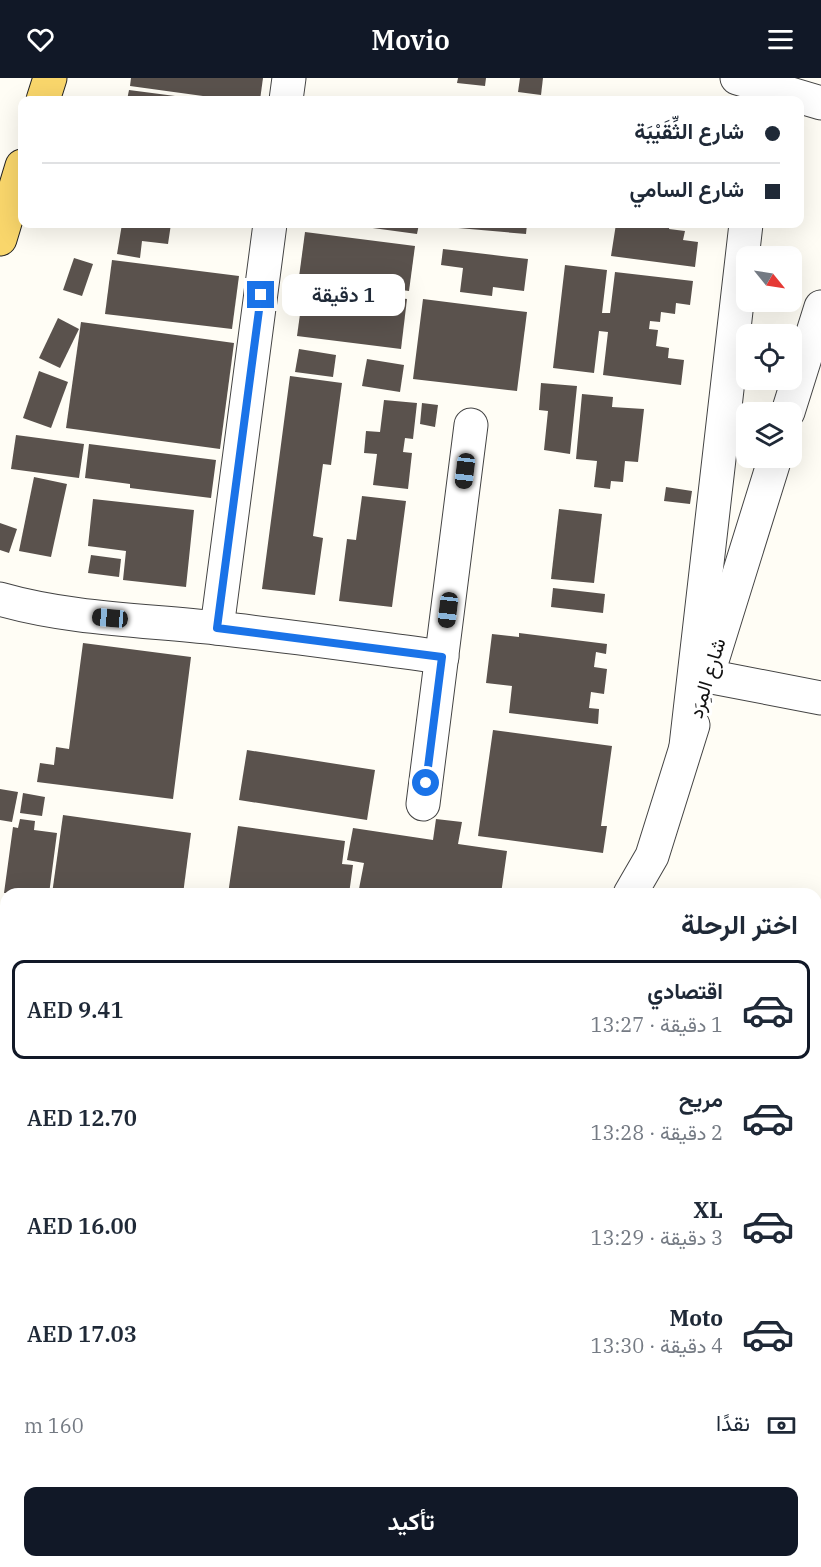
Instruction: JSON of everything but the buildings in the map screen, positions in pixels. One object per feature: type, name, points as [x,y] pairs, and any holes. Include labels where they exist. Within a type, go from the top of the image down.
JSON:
[{"type":"main road","points":[[44,96],[50,78]]},
{"type":"main road","points":[[0,239],[18,179]]},
{"type":"street","points":[[287,96],[290,78]]},
{"type":"street","points":[[753,88],[789,96]]},
{"type":"street","points":[[804,99],[821,103]]},
{"type":"street","points":[[217,628],[269,228]]},
{"type":"street","points":[[686,746],[746,228]]},
{"type":"street","points":[[791,402],[821,307]]},
{"type":"street","points":[[423,804],[471,425]]},
{"type":"street","name":"شارع المِرَد","points":[[633,888],[651,856],[772,468]]},
{"type":"street","points":[[0,599],[67,614],[217,628],[442,657]]},
{"type":"street","points":[[707,676],[821,698]]},
{"type":"route","points":[[261,295],[217,628],[442,657],[426,783]]}]
